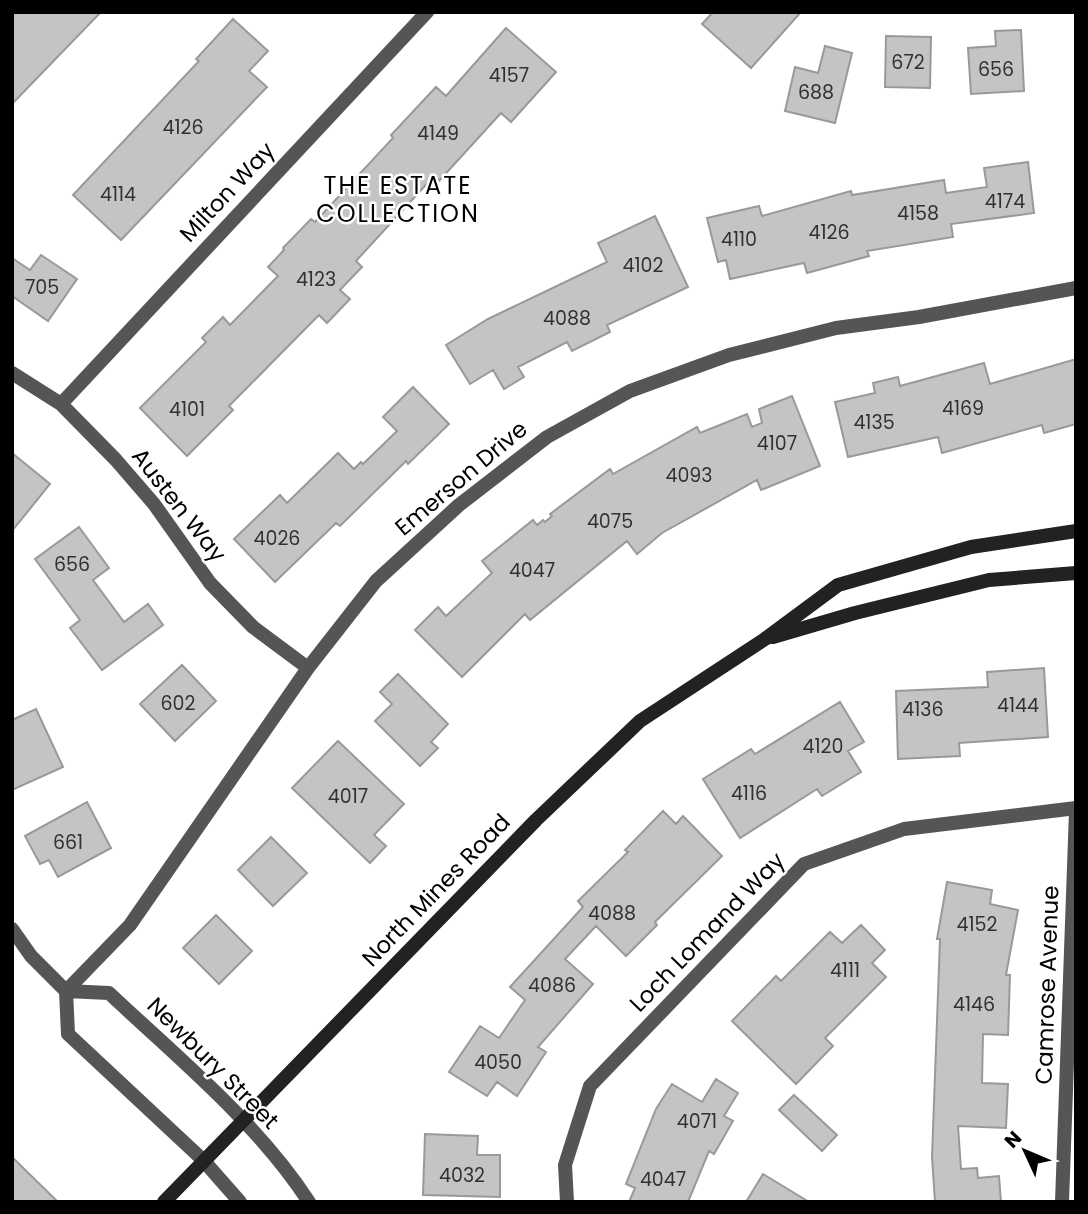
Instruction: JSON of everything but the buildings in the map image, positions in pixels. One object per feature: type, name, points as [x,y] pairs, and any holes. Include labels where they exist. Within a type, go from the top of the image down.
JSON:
[{"type":"main road","name":"North Mines Road","points":[[164,1202],[536,820],[639,721],[765,639],[838,585],[971,547],[1076,531]]},
{"type":"main road","name":"North Mines Road","points":[[765,639],[855,613],[989,580],[1076,573]]},
{"type":"street","name":"Milton Way","points":[[61,404],[427,12]]},
{"type":"street","name":"Emerson Drive","points":[[66,991],[130,925],[308,667],[376,581],[459,505],[547,437],[631,391],[729,355],[836,328],[919,317],[1076,288]]},
{"type":"street","name":"Austen Way","points":[[12,373],[61,404],[116,460],[154,504],[210,583],[253,627],[308,667]]},
{"type":"street","name":"Loch Lomand Way","points":[[567,1202],[565,1165],[590,1086],[804,864],[904,829],[1076,810]]},
{"type":"street","name":"Camrose Avenue","points":[[1062,1202],[1076,810]]},
{"type":"street","points":[[12,929],[31,956],[66,991],[68,1034],[203,1160],[240,1202]]},
{"type":"street","name":"Newbury Street","points":[[66,991],[109,993],[243,1120],[299,1186],[309,1202]]},
{"type":"district","name":"THE ESTATE COLLECTION","points":[[398,200]]}]
